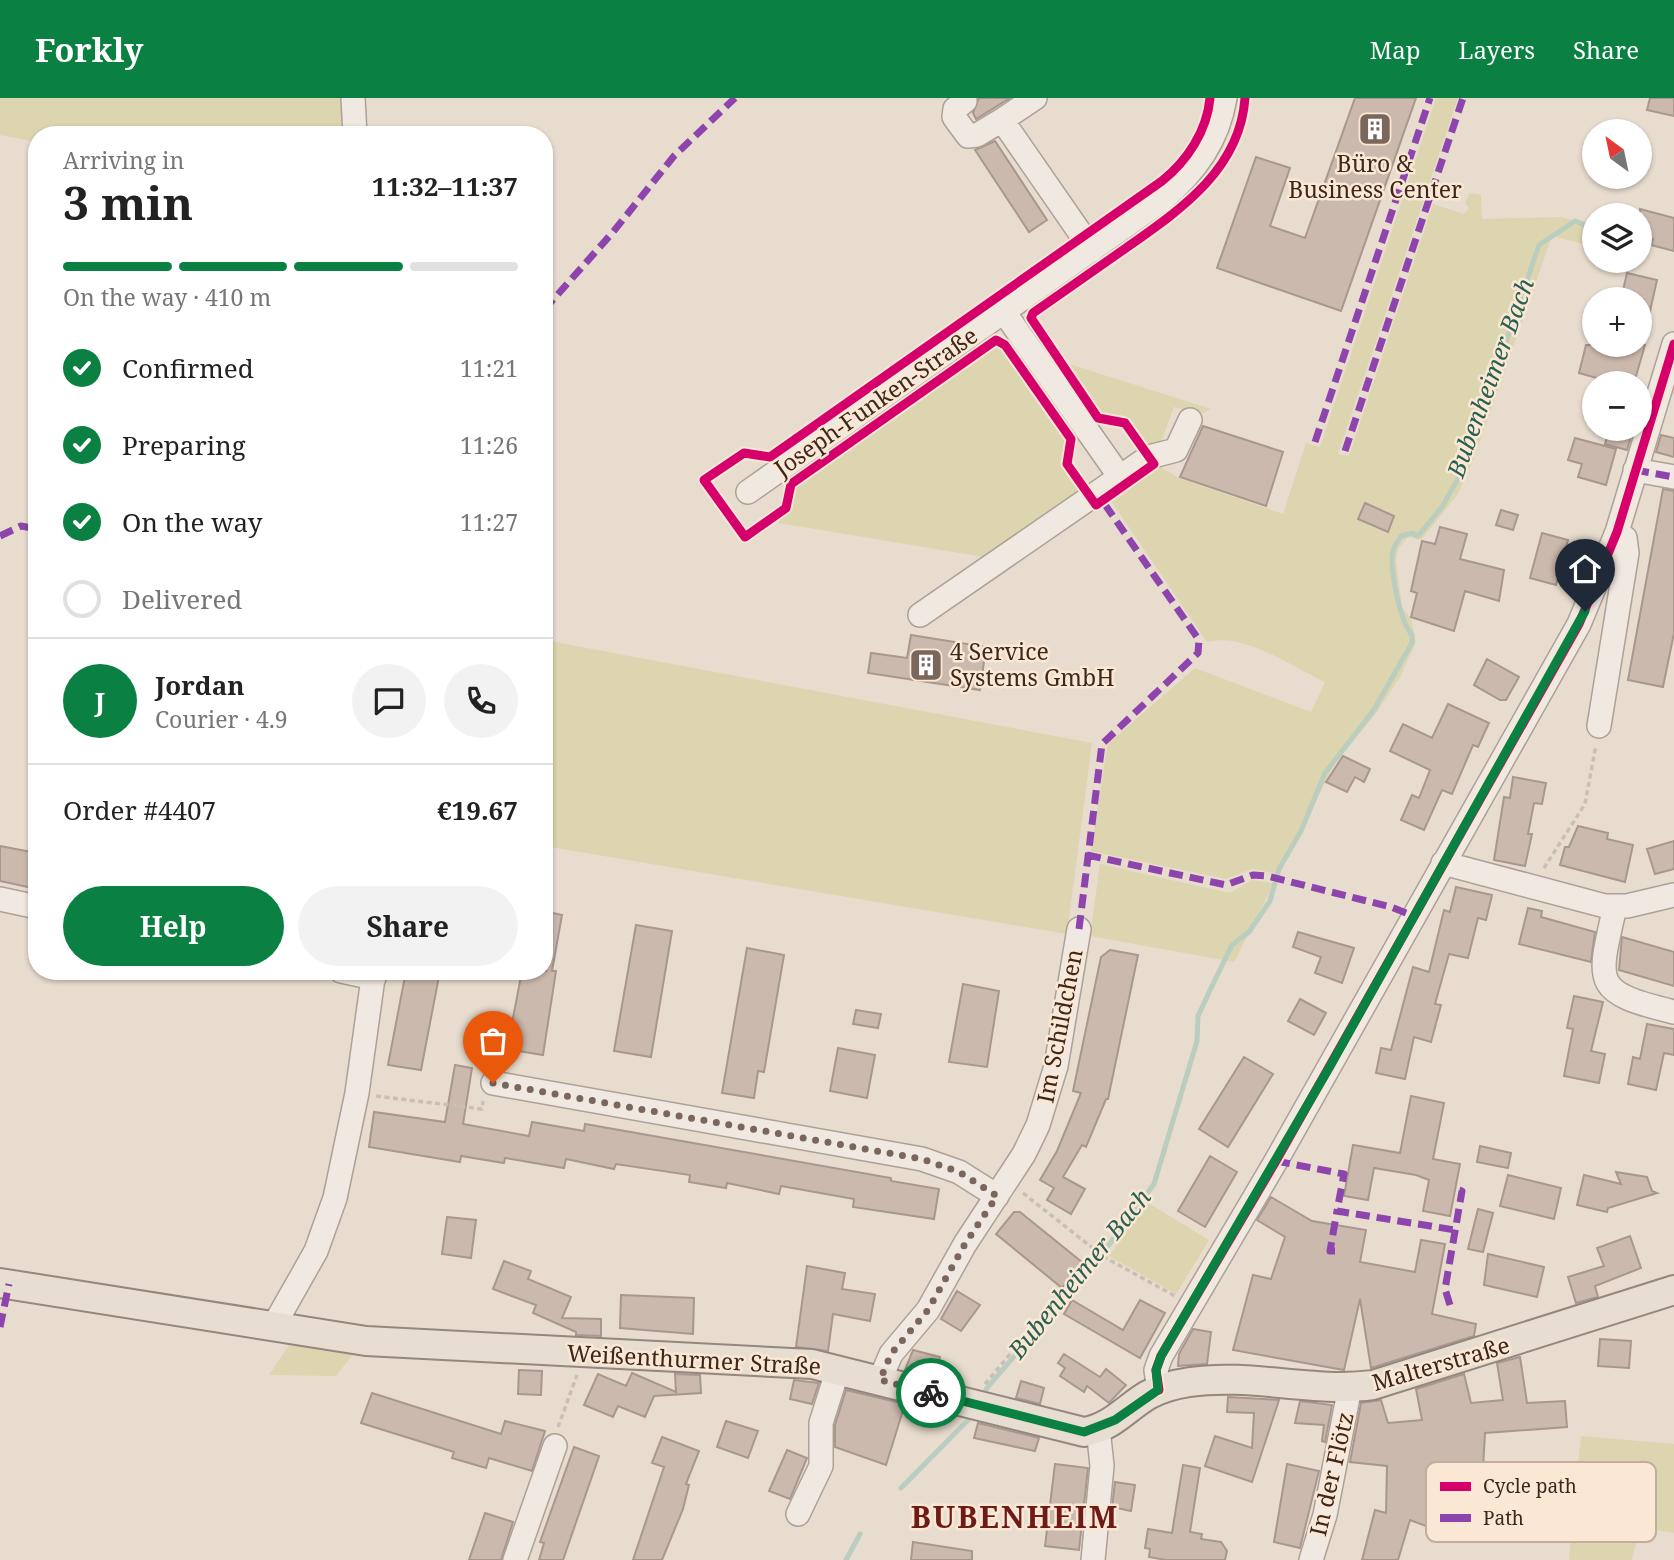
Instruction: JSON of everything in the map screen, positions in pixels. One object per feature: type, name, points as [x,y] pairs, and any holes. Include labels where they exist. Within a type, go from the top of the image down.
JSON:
[{"type":"main road","name":"Weißenthurmer Straße","points":[[0,1283],[394,1344],[758,1359],[838,1369],[1068,1430],[1084,1432],[1098,1429]]},
{"type":"main road","name":"Malterstraße","points":[[1158,1390],[1190,1382],[1218,1380],[1350,1387],[1398,1379],[1674,1290]]},
{"type":"main road","points":[[1098,1429],[1158,1390]]},
{"type":"street","points":[[354,98],[355,126]]},
{"type":"street","points":[[965,101],[955,109],[954,117],[968,136],[977,135],[1035,98]]},
{"type":"street","name":"Joseph-Funken-Straße","points":[[748,492],[1162,200],[1195,169],[1215,134],[1225,98]]},
{"type":"street","points":[[1002,120],[1092,250]]},
{"type":"street","points":[[1004,312],[1120,477]]},
{"type":"street","points":[[1158,1390],[1158,1363],[1580,624],[1617,532],[1674,344]]},
{"type":"street","points":[[920,615],[1149,457],[1176,450],[1190,420]]},
{"type":"street","points":[[1635,470],[1674,477]]},
{"type":"street","points":[[1599,726],[1627,553],[1625,538],[1617,532]]},
{"type":"street","points":[[1443,863],[1615,907],[1674,895]]},
{"type":"street","points":[[0,899],[28,905]]},
{"type":"street","points":[[1615,907],[1602,961],[1607,983],[1625,1000],[1674,1012]]},
{"type":"street","name":"Im Schildchen","points":[[880,1380],[891,1354],[928,1310],[960,1252],[1032,1138],[1052,1086],[1079,929]]},
{"type":"street","points":[[263,1325],[316,1251],[329,1218],[357,1093],[373,980]]},
{"type":"street","points":[[493,1083],[922,1159],[1002,1188]]},
{"type":"street","points":[[798,1514],[821,1466],[821,1423],[838,1369]]},
{"type":"street","name":"In der Flötz","points":[[1311,1560],[1325,1515],[1350,1387]]},
{"type":"street","points":[[1093,1560],[1102,1466],[1098,1429]]},
{"type":"street","points":[[515,1560],[555,1446]]},
{"type":"path","points":[[1532,886],[1586,804],[1599,726]]},
{"type":"path","points":[[357,1093],[482,1110],[486,1082],[493,1083]]},
{"type":"path","points":[[1002,1188],[1104,1257],[1192,1305]]},
{"type":"path","points":[[979,1405],[1098,1252]]},
{"type":"path","points":[[555,1446],[553,1443],[584,1353]]},
{"type":"shaded area","points":[[0,98],[345,98],[346,126],[28,126],[28,140],[0,135]]},
{"type":"shaded area","points":[[1436,98],[1458,98],[1338,454],[1349,456],[1433,204],[1464,214],[1469,208],[1465,203],[1470,193],[1481,195],[1482,219],[1560,217],[1582,222],[1582,244],[1552,236],[1474,458],[1458,494],[1421,540],[1408,537],[1398,549],[1396,561],[1402,607],[1411,619],[1416,642],[1400,677],[1377,712],[1334,765],[1279,874],[1252,869],[1226,879],[1091,851],[1107,748],[1111,741],[1195,668],[1311,712],[1325,682],[1252,646],[1221,640],[1207,642],[1109,498],[1157,465],[1179,478],[1283,514],[1306,443],[1320,447]]},
{"type":"shaded area","points":[[984,348],[1003,349],[1068,439],[1064,462],[1081,489],[984,557],[779,523],[776,517],[787,507],[791,486]]},
{"type":"shaded area","points":[[1063,362],[1211,409],[1201,414],[1174,407],[1160,445],[1149,447],[1128,419],[1099,414]]},
{"type":"shaded area","points":[[553,642],[1092,743],[1067,934],[553,848]]},
{"type":"shaded area","points":[[1100,864],[1230,893],[1252,880],[1274,883],[1234,962],[1090,936]]},
{"type":"shaded area","points":[[1148,1203],[1209,1240],[1176,1294],[1109,1256]]},
{"type":"shaded area","points":[[291,1342],[355,1352],[336,1376],[269,1375]]},
{"type":"shaded area","points":[[1581,1436],[1674,1444],[1674,1533],[1656,1530],[1656,1462],[1578,1462]]},
{"type":"shaded area","points":[[1571,1542],[1636,1542],[1632,1560],[1569,1560]]},
{"type":"building","points":[[979,98],[1010,98],[976,119],[973,113]]},
{"type":"building","points":[[1355,98],[1416,98],[1341,311],[1217,268],[1256,157],[1290,168],[1270,226],[1305,238]]},
{"type":"building","points":[[1650,98],[1674,98],[1674,116],[1647,110]]},
{"type":"building","points":[[995,141],[1047,220],[1029,232],[975,150]]},
{"type":"building","points":[[1652,212],[1674,218],[1674,251],[1652,245]]},
{"type":"building","points":[[1627,273],[1657,280],[1652,302],[1652,287],[1624,287]]},
{"type":"building","points":[[1583,357],[1642,357],[1637,371],[1579,373]]},
{"type":"building","points":[[1203,426],[1283,452],[1266,506],[1180,477]]},
{"type":"building","points":[[1661,435],[1674,438],[1674,457],[1656,452]]},
{"type":"building","points":[[1575,438],[1616,449],[1606,485],[1578,477],[1582,464],[1568,460]]},
{"type":"building","points":[[1606,441],[1630,441],[1627,450],[1605,444]]},
{"type":"building","points":[[1663,489],[1674,491],[1674,633],[1663,687],[1628,680]]},
{"type":"building","points":[[1365,503],[1394,516],[1388,532],[1358,519]]},
{"type":"building","points":[[1501,510],[1518,515],[1513,530],[1496,525]]},
{"type":"building","points":[[1440,527],[1467,534],[1460,559],[1504,570],[1499,601],[1465,591],[1454,631],[1411,617],[1417,593],[1411,591],[1422,541],[1435,544]]},
{"type":"building","points":[[1542,533],[1568,540],[1556,585],[1530,578]]},
{"type":"building","name":"4 Service Systems GmbH","points":[[911,635],[986,647],[980,690],[868,673],[871,653],[907,658]]},
{"type":"building","points":[[1487,659],[1519,677],[1506,700],[1500,700],[1474,685]]},
{"type":"building","points":[[1448,704],[1489,723],[1478,747],[1473,745],[1452,794],[1442,790],[1424,830],[1401,820],[1412,795],[1419,798],[1430,770],[1390,751],[1403,724],[1432,738]]},
{"type":"building","points":[[1343,756],[1370,769],[1364,782],[1355,777],[1347,792],[1326,782]]},
{"type":"building","points":[[1513,777],[1546,783],[1542,804],[1534,803],[1528,834],[1532,834],[1525,866],[1494,860],[1504,797],[1510,798]]},
{"type":"building","points":[[1578,826],[1608,833],[1607,839],[1633,845],[1625,882],[1560,865],[1565,847],[1569,847]]},
{"type":"building","points":[[1674,841],[1674,869],[1655,874],[1647,849]]},
{"type":"building","points":[[0,846],[28,851],[28,887],[0,881]]},
{"type":"building","points":[[1456,887],[1492,895],[1486,920],[1478,918],[1468,958],[1449,954],[1435,1004],[1441,1005],[1431,1042],[1414,1037],[1405,1079],[1376,1073],[1381,1048],[1391,1050],[1413,967],[1429,972],[1444,910],[1450,912]]},
{"type":"building","points":[[1528,908],[1542,911],[1541,917],[1595,932],[1591,962],[1519,944]]},
{"type":"building","points":[[553,913],[562,915],[553,965]]},
{"type":"building","points":[[636,925],[672,931],[651,1057],[614,1051]]},
{"type":"building","points":[[1298,932],[1354,948],[1342,983],[1315,973],[1321,957],[1293,947]]},
{"type":"building","points":[[1622,937],[1674,952],[1674,986],[1619,970]]},
{"type":"building","points":[[747,948],[784,955],[764,1072],[758,1071],[754,1098],[722,1093]]},
{"type":"building","points":[[1110,950],[1138,955],[1108,1099],[1086,1147],[1082,1145],[1063,1177],[1085,1189],[1071,1214],[1047,1200],[1054,1188],[1040,1180],[1057,1151],[1081,1093],[1073,1091],[1101,957]]},
{"type":"building","points":[[553,971],[556,971],[543,1055],[507,1049],[520,980],[553,980]]},
{"type":"building","points":[[404,980],[438,980],[421,1070],[388,1065]]},
{"type":"building","points":[[963,984],[999,991],[987,1067],[949,1062]]},
{"type":"building","points":[[1574,996],[1603,1002],[1591,1051],[1605,1054],[1599,1083],[1564,1076],[1573,1029],[1567,1028]]},
{"type":"building","points":[[1300,999],[1326,1013],[1314,1035],[1288,1021]]},
{"type":"building","points":[[856,1010],[881,1014],[878,1028],[853,1024]]},
{"type":"building","points":[[1647,1024],[1674,1029],[1674,1055],[1664,1053],[1656,1090],[1628,1084],[1633,1057],[1640,1059]]},
{"type":"building","points":[[838,1048],[875,1055],[867,1098],[830,1091]]},
{"type":"building","points":[[1244,1057],[1273,1074],[1228,1147],[1199,1129]]},
{"type":"building","points":[[455,1065],[472,1068],[463,1124],[529,1136],[532,1122],[584,1131],[585,1124],[891,1178],[891,1181],[939,1189],[934,1219],[853,1207],[854,1199],[781,1186],[779,1194],[727,1183],[726,1188],[689,1182],[690,1175],[616,1164],[614,1169],[566,1159],[564,1168],[505,1158],[504,1163],[461,1156],[460,1162],[369,1147],[374,1112],[445,1122]]},
{"type":"building","points":[[1411,1096],[1444,1103],[1433,1159],[1460,1164],[1450,1216],[1423,1211],[1429,1180],[1416,1175],[1374,1168],[1368,1200],[1344,1196],[1353,1145],[1400,1153]]},
{"type":"building","points":[[1480,1146],[1511,1153],[1508,1168],[1477,1162]]},
{"type":"building","points":[[1210,1156],[1237,1172],[1205,1227],[1178,1211]]},
{"type":"building","points":[[1616,1172],[1647,1177],[1652,1191],[1657,1193],[1608,1208],[1607,1212],[1577,1205],[1584,1175],[1621,1184]]},
{"type":"building","points":[[1508,1175],[1561,1188],[1554,1219],[1500,1206]]},
{"type":"building","points":[[1271,1197],[1312,1221],[1366,1230],[1360,1262],[1415,1272],[1421,1240],[1445,1244],[1432,1314],[1476,1324],[1474,1336],[1371,1368],[1360,1299],[1344,1370],[1233,1350],[1253,1275],[1271,1279],[1285,1237],[1257,1220]]},
{"type":"building","points":[[1478,1209],[1493,1213],[1483,1252],[1468,1249]]},
{"type":"building","points":[[1014,1212],[1020,1212],[1083,1263],[1062,1288],[996,1234]]},
{"type":"building","points":[[447,1217],[476,1220],[471,1258],[442,1254]]},
{"type":"building","points":[[1630,1236],[1641,1268],[1595,1286],[1598,1297],[1576,1303],[1568,1277],[1604,1266],[1597,1248]]},
{"type":"building","points":[[1488,1254],[1544,1267],[1537,1297],[1484,1285]]},
{"type":"building","points":[[504,1261],[531,1271],[528,1279],[571,1297],[562,1318],[601,1319],[601,1336],[576,1335],[576,1332],[533,1313],[536,1305],[493,1289]]},
{"type":"building","points":[[807,1266],[845,1273],[842,1289],[875,1294],[870,1321],[833,1314],[828,1351],[796,1347]]},
{"type":"building","points":[[957,1291],[980,1305],[961,1331],[941,1319]]},
{"type":"building","points":[[621,1295],[694,1298],[693,1334],[620,1328]]},
{"type":"building","points":[[1072,1300],[1123,1330],[1140,1300],[1165,1313],[1140,1358],[1064,1314]]},
{"type":"building","points":[[1193,1329],[1211,1332],[1207,1364],[1178,1366],[1179,1354]]},
{"type":"building","points":[[1600,1339],[1631,1341],[1629,1368],[1598,1366]]},
{"type":"building","points":[[913,1350],[940,1357],[935,1378],[905,1370]]},
{"type":"building","points":[[1064,1354],[1100,1377],[1106,1369],[1126,1385],[1109,1403],[1087,1386],[1084,1392],[1060,1376],[1065,1368],[1058,1363]]},
{"type":"building","points":[[1520,1357],[1527,1403],[1565,1401],[1567,1427],[1485,1433],[1483,1462],[1426,1462],[1426,1526],[1410,1520],[1398,1560],[1362,1560],[1375,1510],[1386,1513],[1387,1466],[1350,1462],[1361,1403],[1381,1400],[1388,1423],[1422,1420],[1416,1389],[1464,1374],[1471,1403],[1503,1400],[1497,1363]]},
{"type":"building","points":[[519,1370],[542,1371],[541,1395],[518,1394]]},
{"type":"building","points":[[632,1373],[676,1392],[675,1374],[700,1375],[701,1393],[654,1396],[645,1417],[618,1406],[613,1417],[584,1405],[598,1374],[626,1386]]},
{"type":"building","points":[[794,1380],[819,1383],[812,1404],[790,1399]]},
{"type":"building","points":[[1021,1381],[1044,1388],[1040,1404],[1016,1398]]},
{"type":"building","points":[[846,1390],[905,1404],[886,1465],[835,1447],[835,1425]]},
{"type":"building","points":[[372,1393],[501,1434],[505,1421],[545,1431],[532,1471],[489,1458],[486,1468],[452,1458],[454,1452],[361,1423]]},
{"type":"building","points":[[1228,1397],[1279,1400],[1252,1482],[1205,1466],[1215,1436],[1252,1448],[1254,1413],[1227,1412]]},
{"type":"building","points":[[1300,1401],[1332,1405],[1325,1442],[1322,1441],[1324,1425],[1295,1423]]},
{"type":"building","points":[[726,1421],[758,1431],[748,1458],[717,1447]]},
{"type":"building","points":[[978,1423],[1039,1438],[1035,1451],[974,1438]]},
{"type":"building","points":[[662,1437],[699,1451],[686,1484],[689,1485],[683,1509],[662,1560],[633,1560],[664,1467],[652,1463]]},
{"type":"building","points":[[574,1447],[599,1456],[563,1560],[539,1560],[544,1543],[540,1542]]},
{"type":"building","points":[[787,1450],[807,1458],[790,1499],[769,1491]]},
{"type":"building","points":[[1055,1464],[1088,1468],[1079,1550],[1045,1546]]},
{"type":"building","points":[[1287,1464],[1319,1471],[1300,1548],[1274,1542]]},
{"type":"building","points":[[1183,1465],[1200,1468],[1190,1532],[1202,1534],[1201,1539],[1221,1542],[1227,1551],[1225,1560],[1166,1560],[1149,1557],[1150,1549],[1145,1548],[1148,1529],[1172,1533]]},
{"type":"building","points":[[1115,1482],[1135,1485],[1131,1511],[1112,1507]]},
{"type":"building","points":[[485,1513],[513,1522],[501,1560],[469,1560]]},
{"type":"building","points":[[913,1542],[972,1551],[972,1560],[911,1560]]},
{"type":"waterway","name":"Bubenheimer Bach","points":[[982,1398],[987,1388],[1105,1250],[1154,1184],[1197,1041],[1198,1016],[1213,984],[1232,945],[1249,932],[1270,901],[1279,869],[1301,831],[1325,773],[1373,711],[1412,643],[1412,635],[1403,618],[1394,582],[1394,547],[1401,536],[1412,533],[1418,536],[1442,507],[1462,472],[1539,245],[1575,221],[1582,224]]},
{"type":"waterway","points":[[901,1488],[975,1413]]},
{"type":"waterway","points":[[846,1560],[860,1534]]},
{"type":"marked path","points":[[553,300],[613,232],[674,156],[735,98]]},
{"type":"marked path","points":[[1315,442],[1430,98]]},
{"type":"marked path","points":[[1345,451],[1463,98]]},
{"type":"marked path","points":[[1635,470],[1674,477]]},
{"type":"marked path","points":[[1079,929],[1102,744],[1198,653],[1199,640],[1099,496]]},
{"type":"marked path","points":[[0,536],[21,526],[28,527]]},
{"type":"marked path","points":[[1087,855],[1226,885],[1253,875],[1267,876],[1391,907],[1414,916]]},
{"type":"marked path","points":[[1276,1161],[1344,1174],[1337,1211],[1455,1230]]},
{"type":"marked path","points":[[1450,1305],[1445,1289],[1462,1191],[1455,1189]]},
{"type":"marked path","points":[[1335,1251],[1330,1251],[1337,1211]]},
{"type":"marked path","points":[[0,1327],[9,1284]]},
{"type":"cycle path","points":[[1210,98],[1205,122],[1194,144],[1180,164],[1162,181],[770,457],[744,453],[704,480],[745,537],[786,508],[791,484],[996,340],[1005,345],[1071,439],[1067,464],[1096,505],[1154,464],[1125,423],[1098,418],[1031,318],[1033,313],[1167,219],[1204,186],[1232,146],[1241,124],[1245,98]]},
{"type":"cycle path","points":[[1159,1390],[1156,1370],[1161,1356],[1276,1161],[1579,624],[1617,532],[1674,344]]},
{"type":"way so far","points":[[493,1083],[922,1159],[970,1177],[997,1196],[965,1244],[928,1310],[891,1354],[880,1380],[931,1393]]},
{"type":"place","name":"Büro & Business Center","points":[[1375,129]]},
{"type":"place","name":"4 Service Systems GmbH","points":[[926,665]]},
{"type":"district","name":"BUBENHEIM","points":[[1015,1518]]},
{"type":"route","points":[[931,1393],[1084,1432],[1098,1429],[1115,1420],[1158,1390],[1156,1370],[1161,1356],[1329,1068],[1585,611]]}]
